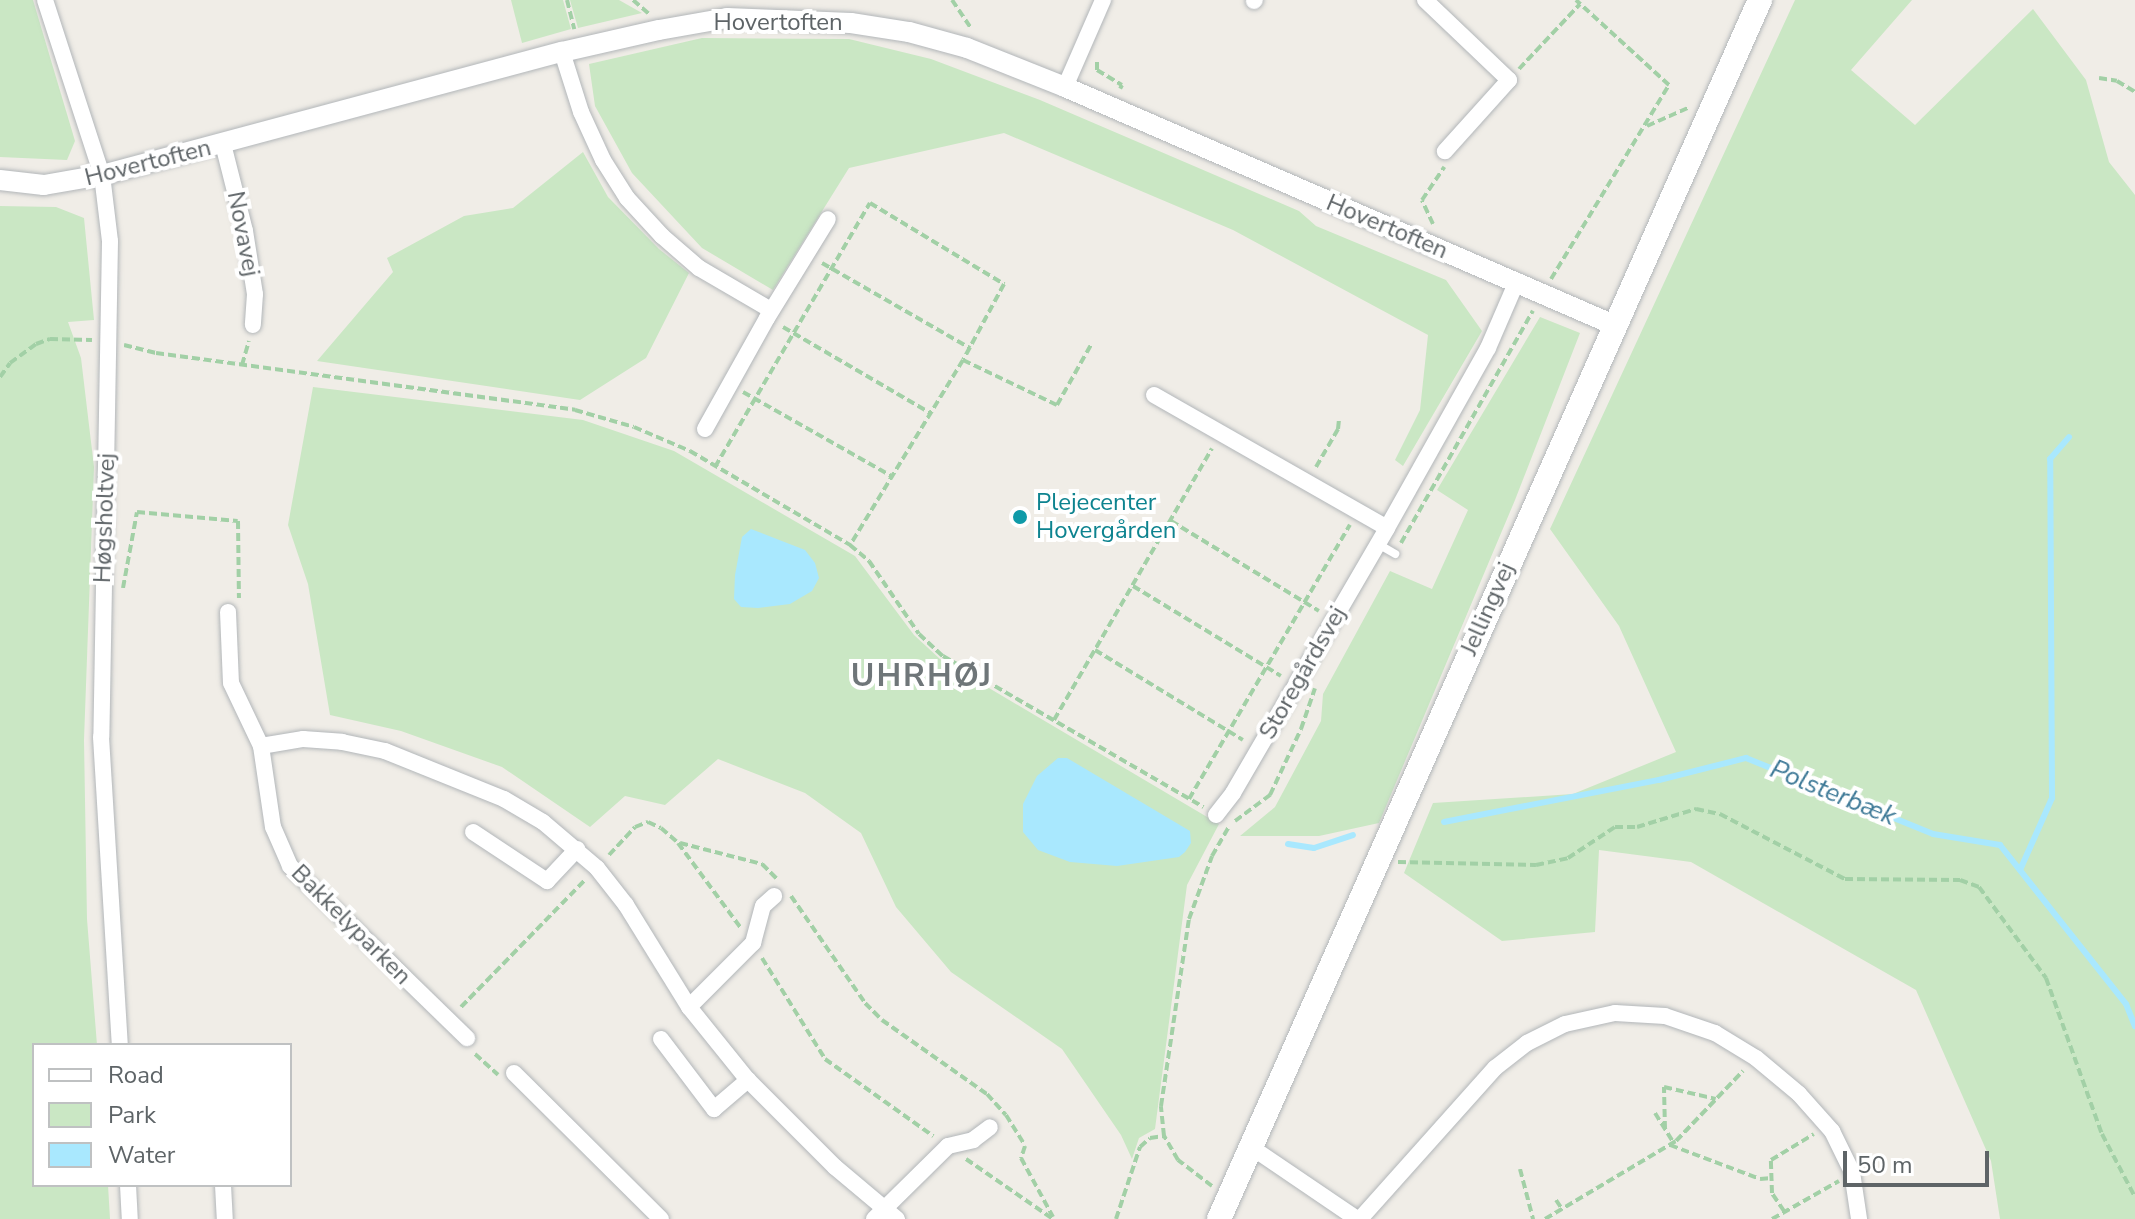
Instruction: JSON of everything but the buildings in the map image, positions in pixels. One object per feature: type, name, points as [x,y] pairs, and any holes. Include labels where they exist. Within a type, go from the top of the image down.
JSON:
[{"type":"main road","name":"Jellingvej","points":[[1219,1219],[1760,0]]},
{"type":"street","name":"Høgsholtvej","points":[[45,0],[102,175],[110,241],[110,341],[101,596],[101,737],[120,1043]]},
{"type":"street","points":[[1065,87],[1103,0]]},
{"type":"street","points":[[1425,0],[1509,80],[1445,151]]},
{"type":"street","name":"Hovertoften","points":[[0,180],[44,185],[102,175],[571,50],[727,18],[851,23],[909,32],[967,48],[1065,87],[1614,325]]},
{"type":"street","points":[[571,50],[581,112],[603,160],[627,198],[662,236],[699,268],[769,314]]},
{"type":"street","name":"Novavej","points":[[223,144],[245,231],[255,294],[253,325]]},
{"type":"street","points":[[705,429],[769,314],[828,219]]},
{"type":"street","name":"Storegårdsvej","points":[[1224,820],[1258,749],[1488,348],[1517,281]]},
{"type":"street","points":[[1154,395],[1387,528]]},
{"type":"street","name":"Bakkelyparken","points":[[228,612],[231,683],[261,746],[273,827],[290,866],[467,1038]]},
{"type":"street","points":[[261,746],[303,739],[342,742],[385,751],[504,799],[543,822],[597,868],[626,905],[689,1007],[748,1080],[885,1216],[948,1146],[973,1140],[990,1127]]},
{"type":"street","points":[[473,832],[547,881],[577,849]]},
{"type":"street","points":[[689,1007],[753,943],[763,906],[781,891]]},
{"type":"street","points":[[1251,1147],[1359,1219],[1495,1068],[1527,1043],[1565,1024],[1615,1013],[1665,1016],[1715,1033],[1756,1058],[1799,1094],[1827,1126],[1853,1177],[1859,1219]]},
{"type":"street","points":[[661,1039],[714,1109],[748,1080]]},
{"type":"street","points":[[514,1073],[661,1219]]},
{"type":"street","points":[[128,1187],[130,1219]]},
{"type":"street","points":[[223,1187],[225,1219]]},
{"type":"lane","points":[[1377,544],[1395,554]]},
{"type":"path","points":[[567,0],[571,50]]},
{"type":"path","points":[[952,0],[974,32],[967,48]]},
{"type":"path","points":[[1395,554],[1543,292],[1669,85],[1578,2],[1509,80]]},
{"type":"path","points":[[1101,52],[1097,70],[1122,85],[1112,108]]},
{"type":"path","points":[[2099,78],[2117,81],[2135,92]]},
{"type":"path","points":[[1645,127],[1718,96]]},
{"type":"path","points":[[1430,246],[1434,227],[1422,200],[1444,170],[1445,151]]},
{"type":"path","points":[[715,467],[870,203],[1004,284],[963,360],[850,545]]},
{"type":"path","points":[[806,254],[970,348]]},
{"type":"path","points":[[769,314],[794,334],[931,414]]},
{"type":"path","points":[[242,365],[253,325]]},
{"type":"path","points":[[0,377],[24,351],[50,339],[110,341],[156,353],[575,410],[634,427],[690,451],[850,545],[869,561],[919,634],[943,656],[1224,820]]},
{"type":"path","points":[[963,360],[1057,405],[1092,343]]},
{"type":"path","points":[[730,385],[893,477]]},
{"type":"path","points":[[1306,484],[1338,429],[1339,419]]},
{"type":"path","points":[[1054,720],[1220,435]]},
{"type":"path","points":[[101,596],[122,594],[137,512],[238,521],[239,603],[228,612]]},
{"type":"path","points":[[1189,799],[1358,512]]},
{"type":"path","points":[[1171,521],[1334,620]]},
{"type":"path","points":[[1133,586],[1295,685]]},
{"type":"path","points":[[1095,650],[1258,749]]},
{"type":"path","points":[[1229,1195],[1199,1180],[1178,1160],[1164,1136],[1161,1106],[1189,919],[1224,820],[1270,795],[1301,729],[1320,676]]},
{"type":"path","points":[[1376,863],[1536,865],[1568,858],[1615,827],[1637,827],[1696,809],[1720,814],[1845,879],[1960,880],[1979,887],[2046,978],[2102,1134],[2135,1197]]},
{"type":"path","points":[[448,1020],[635,827],[648,822],[661,828],[678,843],[753,943],[825,1059],[1054,1219]]},
{"type":"path","points":[[678,843],[762,864],[865,1003],[882,1020],[987,1094],[1006,1115],[1025,1146],[1021,1158],[1054,1219]]},
{"type":"path","points":[[467,1038],[471,1050],[500,1077],[514,1073]]},
{"type":"path","points":[[1545,1219],[1671,1144],[1756,1058]]},
{"type":"path","points":[[1665,1129],[1664,1087],[1716,1099]]},
{"type":"path","points":[[1655,1113],[1671,1144],[1760,1179],[1772,1178]]},
{"type":"path","points":[[1784,1211],[1772,1193],[1771,1160],[1827,1126]]},
{"type":"path","points":[[1116,1219],[1140,1147],[1150,1138],[1164,1136]]},
{"type":"path","points":[[1520,1169],[1533,1219]]},
{"type":"path","points":[[1772,1219],[1829,1183],[1853,1177]]},
{"type":"path","points":[[1556,1200],[1562,1209]]},
{"type":"green space","points":[[0,0],[33,0],[75,141],[67,160],[0,157]]},
{"type":"green space","points":[[511,0],[563,0],[571,29],[522,43]]},
{"type":"green space","points":[[570,0],[619,0],[642,13],[578,28]]},
{"type":"green space","points":[[1795,0],[1912,0],[1851,70],[1915,125],[2033,9],[2086,80],[2109,162],[2135,195],[2135,1219],[2000,1219],[1991,1161],[1916,990],[1691,862],[1599,850],[1595,932],[1502,941],[1404,873],[1433,803],[1573,794],[1676,752],[1619,626],[1550,529]]},
{"type":"green space","points":[[702,38],[849,39],[931,59],[1040,100],[1299,211],[1316,226],[1446,280],[1482,331],[1403,466],[1395,460],[1420,410],[1428,335],[1233,230],[1004,133],[849,168],[773,290],[702,248],[632,173],[595,106],[589,64]]},
{"type":"green space","points":[[583,152],[608,197],[659,249],[689,273],[646,358],[580,400],[317,361],[393,272],[387,258],[464,216],[513,208]]},
{"type":"green space","points":[[0,206],[56,207],[84,218],[94,320],[68,322],[81,358],[94,467],[84,740],[87,919],[97,1043],[32,1043],[32,1187],[108,1187],[110,1219],[0,1219]]},
{"type":"green space","points":[[1540,317],[1580,333],[1515,500],[1379,823],[1319,836],[1240,836],[1275,807],[1321,721],[1323,694],[1390,571],[1432,589],[1468,510],[1437,490]]},
{"type":"green space","points":[[313,387],[583,420],[674,451],[855,556],[914,635],[940,659],[1219,824],[1187,885],[1155,1129],[1139,1138],[1132,1159],[1121,1135],[1062,1049],[951,972],[896,907],[861,833],[805,793],[718,759],[665,805],[625,796],[590,827],[502,767],[401,731],[330,715],[308,584],[288,525]]},
{"type":"water","points":[[751,529],[805,550],[815,563],[819,578],[812,591],[790,604],[741,607],[734,599],[735,575],[742,537]]},
{"type":"water","points":[[1058,758],[1067,758],[1190,831],[1191,843],[1185,852],[1179,857],[1117,866],[1070,862],[1038,850],[1023,832],[1023,804],[1037,776]]},
{"type":"waterway","points":[[2020,870],[2052,798],[2050,459],[2069,437]]},
{"type":"waterway","name":"Polsterbæk","points":[[1444,822],[1659,780],[1746,758],[1933,834],[2000,845],[2126,1004],[2135,1026]]},
{"type":"waterway","name":"Polsterbæk","points":[[1288,844],[1314,848],[1353,835]]},
{"type":"place","name":"Plejecenter Hovergården","points":[[1020,517]]},
{"type":"district","name":"UHRHØJ","points":[[922,676]]}]
